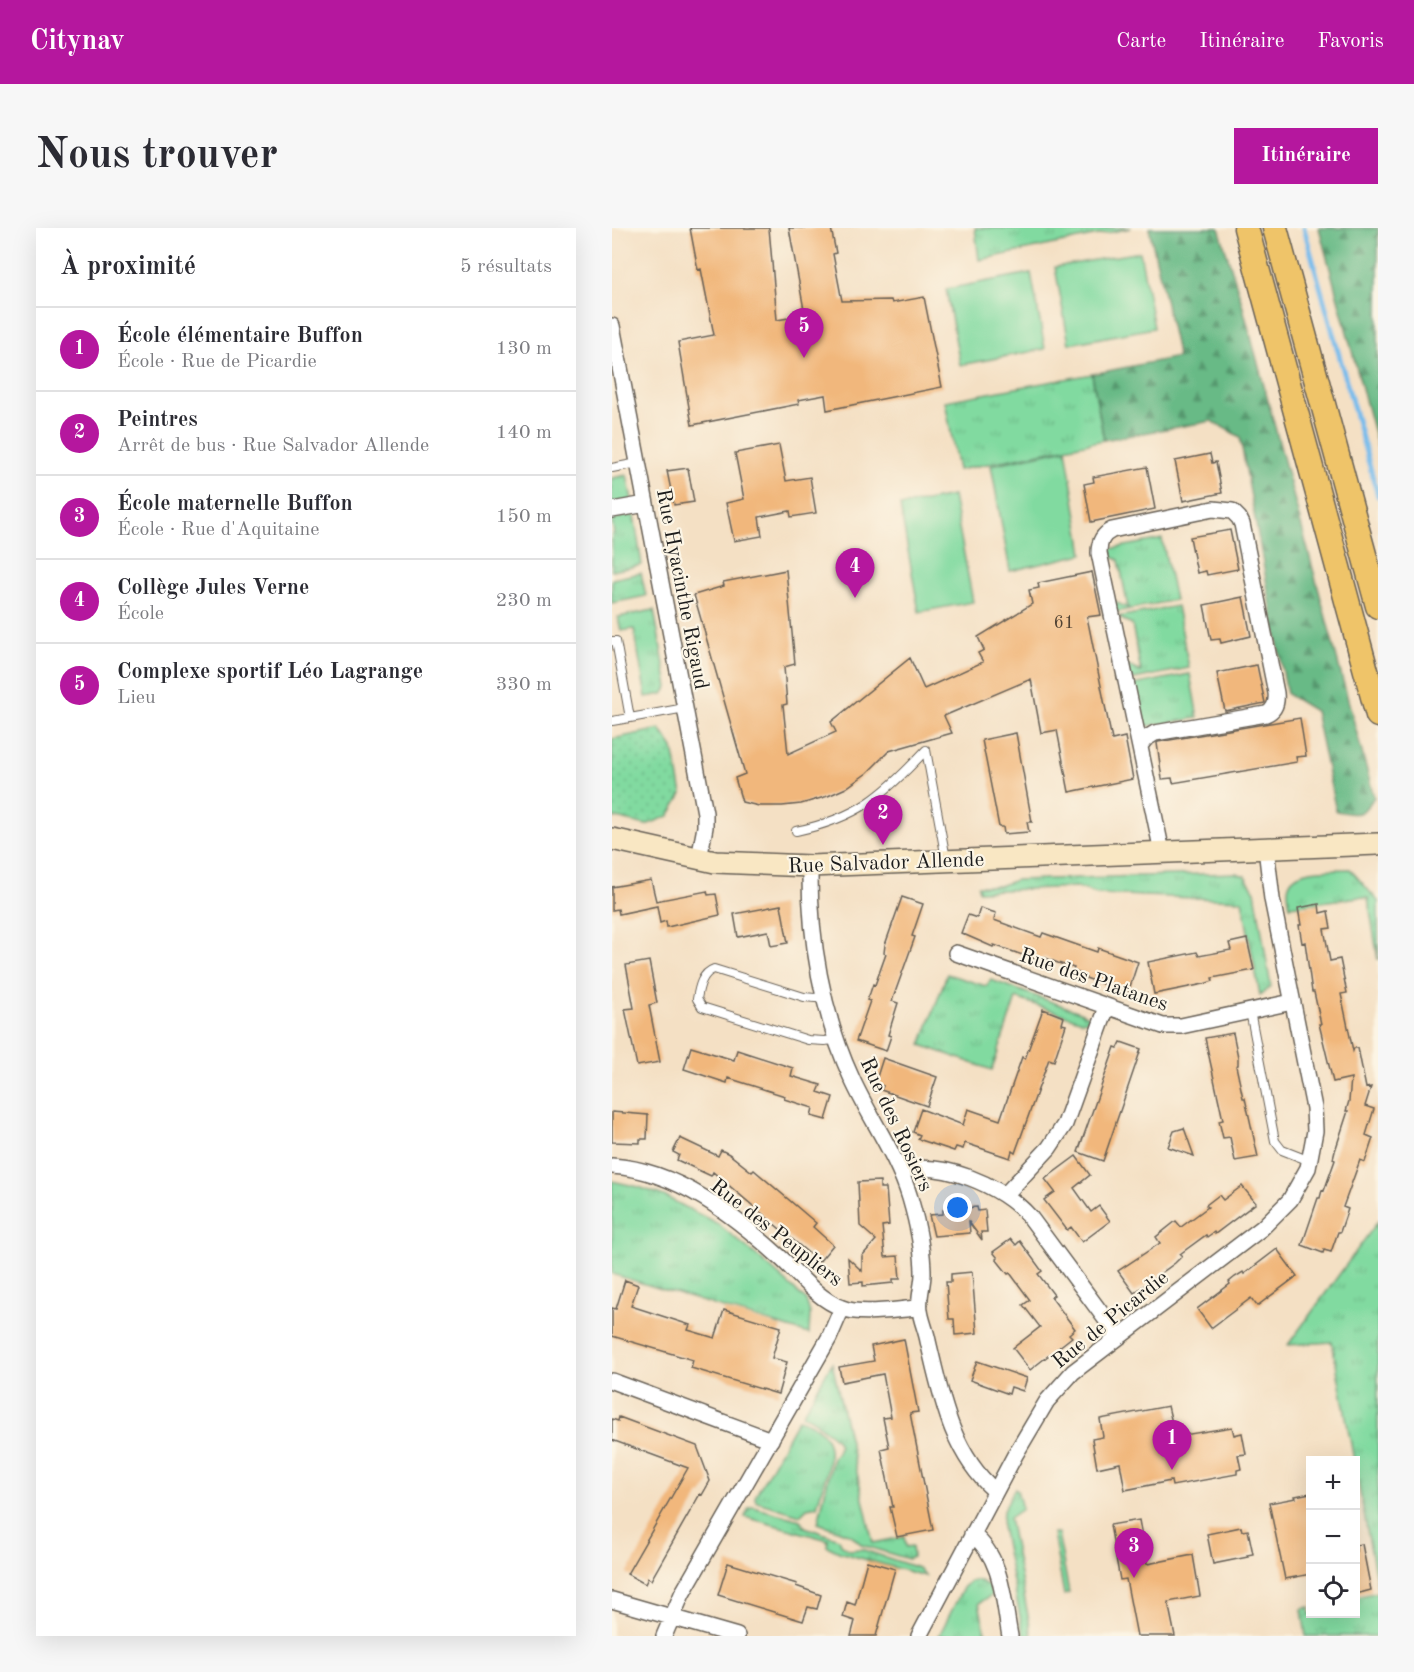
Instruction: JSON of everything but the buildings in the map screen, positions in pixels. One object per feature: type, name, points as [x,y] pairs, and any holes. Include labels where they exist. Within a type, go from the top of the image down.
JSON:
[{"type":"main road","points":[[1246,228],[1378,715]]},
{"type":"main road","points":[[1275,228],[1378,606]]},
{"type":"street","name":"Rue Hyacinthe Rigaud","points":[[612,326],[705,813],[705,827],[699,859]]},
{"type":"street","points":[[612,510],[646,504]]},
{"type":"street","points":[[1140,746],[1145,739],[1155,733],[1266,714],[1275,704],[1276,693],[1242,524],[1232,511],[1213,509],[1112,530],[1100,542],[1099,553],[1162,852]]},
{"type":"street","name":"Rue Salvador Allende","points":[[612,839],[699,859],[749,864],[810,866],[1378,844]]},
{"type":"street","name":"Rue de Picardie","points":[[919,1636],[995,1491],[1031,1426],[1051,1396],[1083,1363],[1275,1217],[1294,1194],[1310,1161],[1315,1131],[1314,1108],[1270,889],[1266,848]]},
{"type":"street","name":"Rue des Rosiers","points":[[810,866],[812,926],[836,1040],[853,1081],[900,1171],[909,1195],[921,1244],[923,1280],[919,1308],[945,1410],[966,1459],[975,1473],[995,1491]]},
{"type":"street","name":"Rue des Platanes","points":[[956,953],[1155,1024],[1172,1027],[1292,1002]]},
{"type":"street","points":[[1005,1195],[1049,1148],[1065,1124],[1107,1007]]},
{"type":"street","name":"Rue des Peupliers","points":[[612,1166],[638,1170],[660,1177],[702,1197],[763,1242],[825,1299],[842,1308],[857,1311],[919,1308]]},
{"type":"street","points":[[900,1171],[917,1168],[942,1170],[984,1184],[1005,1195],[1030,1217],[1118,1336]]},
{"type":"street","points":[[664,1636],[671,1616],[829,1338],[842,1308]]},
{"type":"street","points":[[612,1381],[771,1440]]},
{"type":"street","points":[[972,1534],[985,1545],[997,1568],[1010,1636]]},
{"type":"street","points":[[612,1600],[737,1636]]},
{"type":"lane","points":[[612,468],[638,463]]},
{"type":"lane","points":[[612,641],[616,641],[630,718]]},
{"type":"lane","points":[[612,721],[685,708]]},
{"type":"lane","points":[[796,831],[834,822],[862,808],[892,785],[926,750],[946,861]]},
{"type":"lane","points":[[825,995],[815,998],[804,997],[714,969],[707,972],[704,977],[697,999],[702,1007],[808,1040],[836,1040]]},
{"type":"lane","points":[[1250,1011],[1275,1142],[1282,1150],[1310,1161]]},
{"type":"green space","points":[[975,228],[1131,228],[979,260]]},
{"type":"green space","points":[[1149,228],[1219,228],[1241,300],[1374,797],[1359,813],[1336,811],[1315,711],[1287,694],[1240,437],[1212,421],[1104,440],[1092,374],[1178,357]]},
{"type":"green space","points":[[1319,228],[1378,228],[1378,448]]},
{"type":"green space","points":[[1140,252],[1154,328],[1069,344],[1055,267]]},
{"type":"green space","points":[[1031,273],[1045,349],[960,365],[946,289]]},
{"type":"green space","points":[[1092,374],[1104,440],[958,470],[945,401]]},
{"type":"green space","points":[[1066,449],[1083,554],[1010,571],[991,465]]},
{"type":"green space","points":[[627,475],[632,500],[612,504],[612,478]]},
{"type":"green space","points":[[953,496],[973,602],[919,612],[900,506]]},
{"type":"green space","points":[[634,515],[642,565],[612,571],[612,534],[614,534],[612,519]]},
{"type":"green space","points":[[1162,539],[1175,600],[1116,612],[1113,601],[1128,608],[1119,560],[1105,554],[1104,550]]},
{"type":"green space","points":[[641,573],[646,596],[612,603],[612,579]]},
{"type":"green space","points":[[1177,606],[1189,668],[1129,680],[1126,665],[1141,672],[1132,624],[1117,617]]},
{"type":"green space","points":[[654,610],[668,687],[663,694],[646,697],[634,629],[621,631],[618,617]]},
{"type":"green space","points":[[1190,674],[1198,718],[1148,726],[1140,720],[1133,685]]},
{"type":"green space","points":[[660,729],[673,748],[682,794],[669,816],[646,825],[612,817],[612,739]]},
{"type":"green space","points":[[1350,869],[1378,901],[1378,960],[1368,898],[1360,897],[1290,906],[1288,891],[1295,877],[1312,871]]},
{"type":"green space","points":[[1236,873],[1245,876],[1255,891],[1271,987],[1260,995],[1242,900],[1097,894],[1077,887],[979,891],[978,886],[999,886],[1016,880]]},
{"type":"green space","points":[[947,974],[986,986],[991,980],[1080,1012],[1088,1016],[1089,1020],[1082,1021],[1016,998],[992,1070],[921,1045]]},
{"type":"green space","points":[[612,1181],[664,1196],[718,1224],[806,1300],[810,1313],[809,1334],[612,1274]]},
{"type":"green space","points":[[1378,1221],[1378,1589],[1360,1492],[1360,1456],[1353,1456],[1332,1342],[1288,1345]]},
{"type":"green space","points":[[832,1363],[873,1543],[904,1537],[906,1547],[912,1546],[913,1557],[908,1559],[862,1545],[851,1535],[818,1523],[833,1457],[839,1445],[833,1436],[802,1415]]},
{"type":"green space","points":[[798,1419],[813,1425],[823,1433],[828,1443],[829,1455],[817,1506],[807,1508],[800,1515],[757,1502],[755,1497]]},
{"type":"green space","points":[[1015,1488],[1022,1509],[1009,1518],[1032,1636],[1024,1636],[1002,1527],[1003,1511]]},
{"type":"green space","points":[[753,1507],[800,1520],[805,1527],[839,1539],[841,1544],[849,1550],[861,1549],[918,1568],[925,1576],[839,1552],[827,1546],[828,1540],[745,1517],[749,1508]]},
{"type":"green space","points":[[1053,1533],[1058,1533],[1069,1593],[1064,1595]]},
{"type":"green space","points":[[978,1580],[989,1586],[992,1595],[979,1603],[986,1636],[939,1636],[963,1588],[970,1581]]},
{"type":"green space","points":[[1378,1592],[1378,1636],[1306,1636],[1302,1609],[1306,1608],[1306,1618],[1360,1618],[1360,1596]]},
{"type":"waterway","points":[[1304,228],[1378,496]]},
{"type":"place","name":"Complexe sportif Léo Lagrange","points":[[804,358]]},
{"type":"place","name":"Collège Jules Verne","points":[[855,598]]},
{"type":"place","name":"Peintres","points":[[883,845]]},
{"type":"place","name":"École élémentaire Buffon","points":[[1172,1470]]},
{"type":"place","name":"École maternelle Buffon","points":[[1134,1578]]}]
